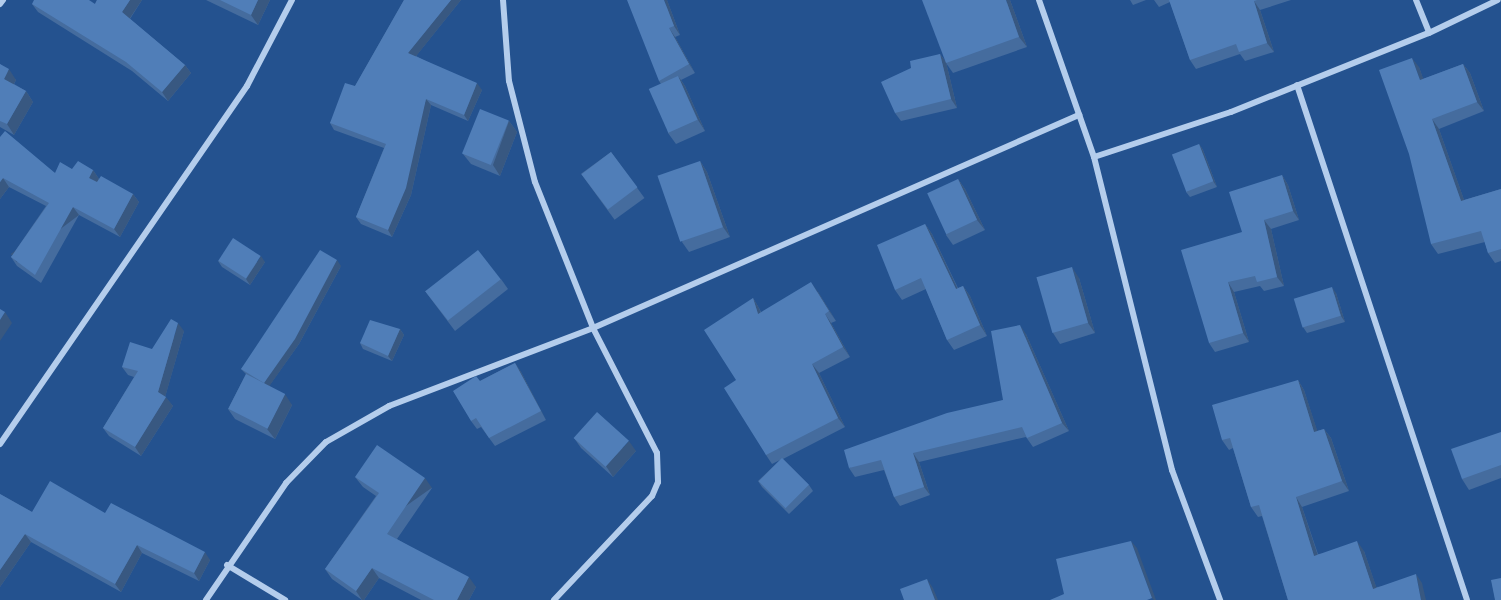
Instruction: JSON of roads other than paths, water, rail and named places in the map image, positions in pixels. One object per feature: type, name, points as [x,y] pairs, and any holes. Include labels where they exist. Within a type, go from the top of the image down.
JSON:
[{"type":"street","points":[[0,4],[3,0]]},
{"type":"street","points":[[0,444],[247,86],[292,0]]},
{"type":"street","points":[[503,0],[509,81],[535,182],[593,328],[657,453],[658,482],[652,496],[554,600]]},
{"type":"street","points":[[1039,0],[1094,157],[1172,470],[1220,600]]},
{"type":"street","points":[[1416,0],[1429,33]]},
{"type":"street","points":[[1094,157],[1231,112],[1429,33],[1498,0]]},
{"type":"street","points":[[1297,85],[1467,600]]},
{"type":"street","points":[[206,600],[227,565],[285,483],[326,442],[389,406],[593,328],[1079,115]]},
{"type":"street","points":[[227,565],[285,600]]}]
